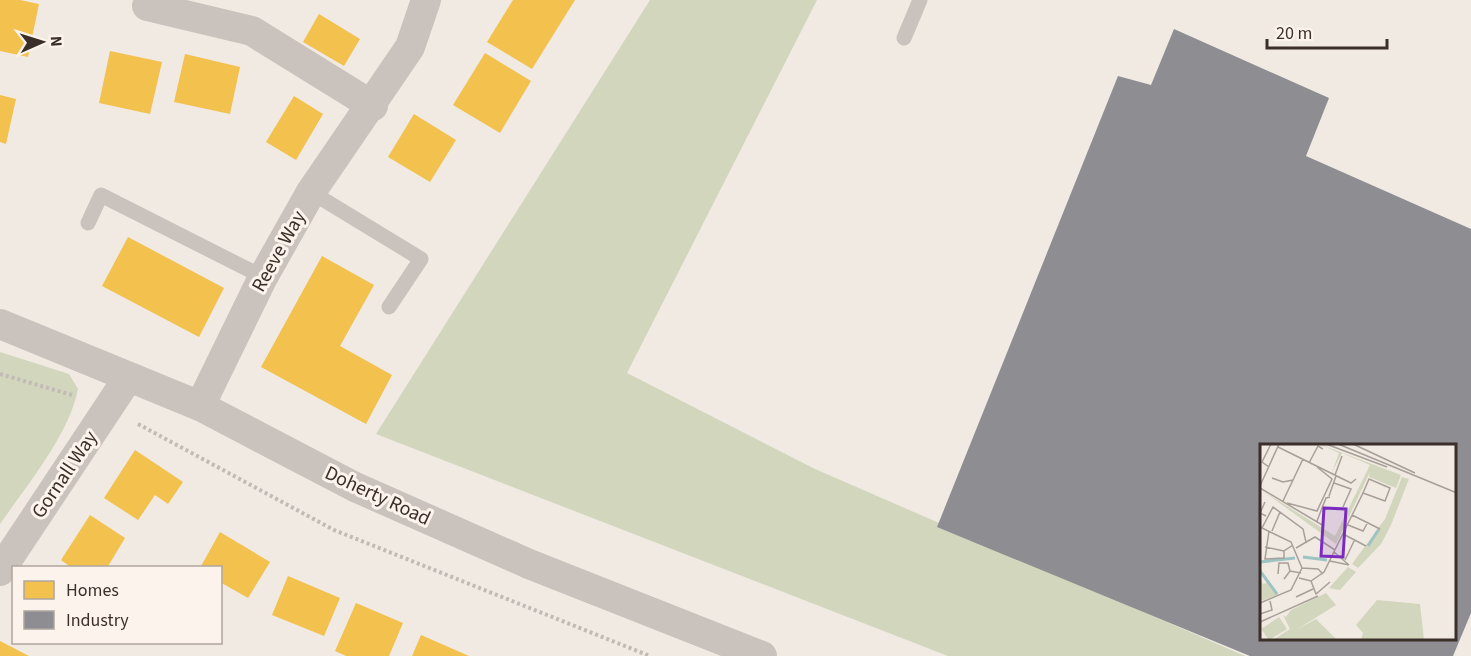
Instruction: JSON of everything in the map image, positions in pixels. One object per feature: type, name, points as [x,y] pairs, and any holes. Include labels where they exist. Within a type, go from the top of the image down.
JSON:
[{"type":"street","name":"Reeve Way","points":[[200,406],[263,277],[311,192],[373,106],[410,47],[426,0]]},
{"type":"street","points":[[147,6],[252,31],[373,106]]},
{"type":"street","name":"Doherty Road","points":[[0,324],[200,406],[355,487],[704,645],[762,656]]},
{"type":"street","name":"Gornall Way","points":[[0,571],[128,378]]},
{"type":"lane","points":[[904,38],[920,0]]},
{"type":"lane","points":[[311,192],[421,259],[389,307]]},
{"type":"lane","points":[[88,223],[101,195],[263,277]]},
{"type":"path","points":[[0,374],[110,405],[150,432],[334,530],[650,656]]},
{"type":"green space","points":[[650,0],[817,0],[627,373],[815,469],[1245,656],[948,656],[376,434]]},
{"type":"green space","points":[[0,352],[69,374],[78,389],[66,424],[56,442],[0,524]]},
{"type":"building: Homes","points":[[0,0],[20,0],[39,4],[28,57],[0,51]]},
{"type":"building: Homes","points":[[513,0],[575,0],[532,69],[487,42]]},
{"type":"building: Homes","points":[[319,14],[360,39],[344,66],[303,42]]},
{"type":"building: Homes","points":[[110,51],[162,62],[150,114],[99,103]]},
{"type":"building: Homes","points":[[485,53],[531,81],[500,133],[453,105]]},
{"type":"building: Homes","points":[[185,54],[240,67],[230,114],[174,102]]},
{"type":"building: Homes","points":[[0,95],[16,99],[6,144],[0,142]]},
{"type":"building: Homes","points":[[294,96],[323,114],[296,160],[266,142]]},
{"type":"building: Homes","points":[[414,114],[456,140],[430,182],[388,157]]},
{"type":"building: Homes","points":[[128,237],[224,288],[199,337],[102,286]]},
{"type":"building: Homes","points":[[322,256],[374,285],[340,346],[392,375],[366,424],[261,367]]},
{"type":"building: Homes","points":[[135,450],[183,482],[168,504],[155,495],[138,520],[104,498]]},
{"type":"building: Homes","points":[[90,515],[125,538],[108,566],[69,566],[61,560]]},
{"type":"building: Homes","points":[[220,532],[270,562],[248,598],[222,583],[222,566],[201,566]]},
{"type":"building: Homes","points":[[288,576],[340,598],[324,636],[272,615]]},
{"type":"building: Homes","points":[[356,603],[403,623],[389,656],[346,656],[335,651]]},
{"type":"building: Homes","points":[[421,635],[469,656],[412,656]]},
{"type":"building: Homes","points":[[0,641],[29,656],[0,656]]},
{"type":"building: Industry","points":[[1174,29],[1329,98],[1306,156],[1471,229],[1471,613],[1453,656],[1250,656],[937,527],[1118,76],[1151,85]]}]
